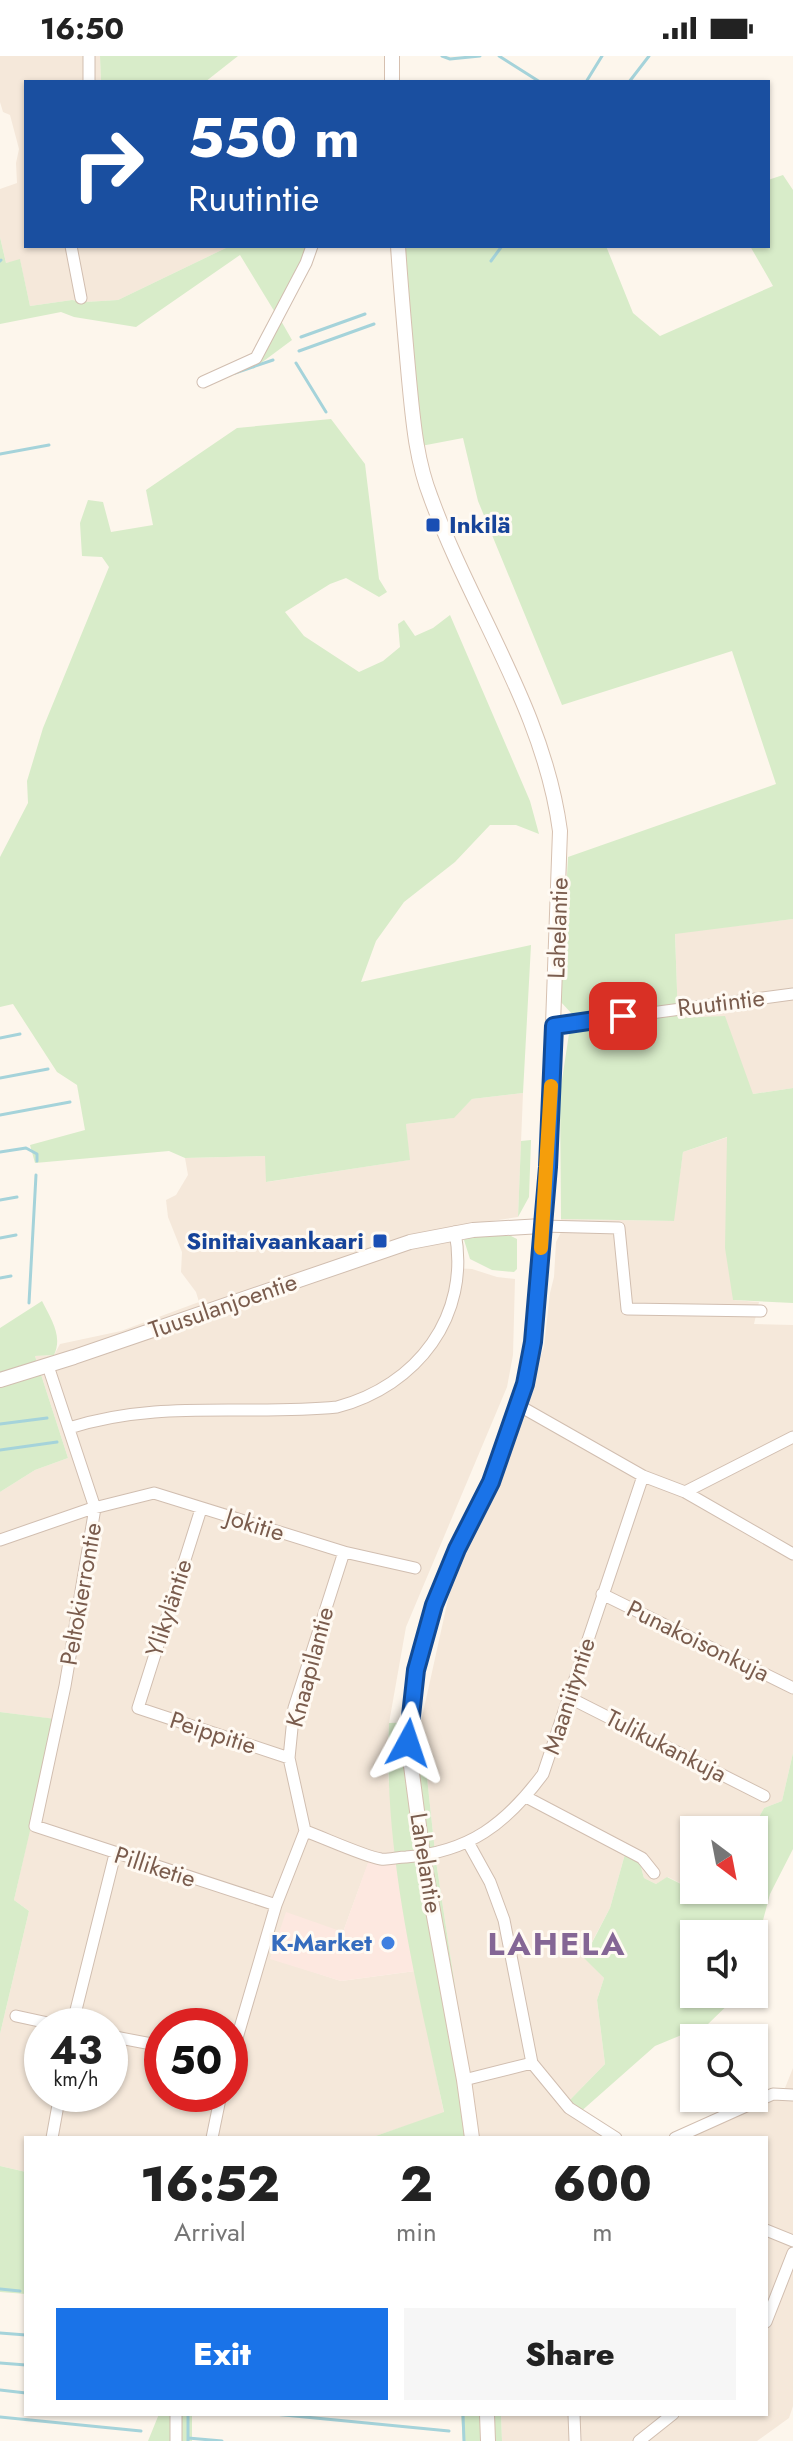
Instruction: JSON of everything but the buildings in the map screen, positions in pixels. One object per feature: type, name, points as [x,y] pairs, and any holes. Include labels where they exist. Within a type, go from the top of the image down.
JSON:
[{"type":"main road","points":[[392,56],[392,80]]},
{"type":"main road","name":"Lahelantie","points":[[398,248],[416,441],[429,495],[513,678],[543,752],[555,793],[561,859],[548,1167],[533,1342],[525,1384],[491,1482],[457,1549],[434,1605],[416,1670],[408,1743],[423,1856],[472,2136]]},
{"type":"main road","name":"Tuusulanjoentie","points":[[0,1380],[410,1242],[455,1232],[542,1226]]},
{"type":"main road","points":[[487,2416],[488,2441]]},
{"type":"street","points":[[89,56],[89,80]]},
{"type":"street","points":[[71,248],[81,298]]},
{"type":"street","points":[[203,382],[256,358],[311,248]]},
{"type":"street","name":"Ruutintie","points":[[554,1026],[793,994]]},
{"type":"street","points":[[542,1226],[619,1228],[627,1309],[761,1311]]},
{"type":"street","points":[[69,1428],[132,1413],[171,1409],[337,1407],[382,1391],[420,1359],[449,1313],[458,1273],[455,1232]]},
{"type":"street","name":"Peltokierrontie","points":[[35,1826],[65,1686],[95,1508],[48,1366]]},
{"type":"street","points":[[518,1405],[643,1476],[685,1492],[793,1554]]},
{"type":"street","points":[[685,1492],[793,1437]]},
{"type":"street","name":"Maaniityntie","points":[[423,1856],[469,1844],[526,1797],[543,1774],[643,1476]]},
{"type":"street","name":"Jokitie","points":[[0,1540],[95,1508],[154,1493],[344,1552],[415,1568]]},
{"type":"street","name":"Ylikyläntie","points":[[138,1708],[201,1509]]},
{"type":"street","name":"Knaapilantie","points":[[305,1831],[289,1758],[294,1708],[344,1552]]},
{"type":"street","name":"Punakoisonkuja","points":[[602,1594],[793,1688]]},
{"type":"street","name":"Tulikukankuja","points":[[568,1697],[764,1796]]},
{"type":"street","name":"Peippitie","points":[[138,1708],[289,1758]]},
{"type":"street","points":[[526,1797],[642,1858],[654,1873]]},
{"type":"street","name":"Pilliketie","points":[[35,1826],[276,1905]]},
{"type":"street","points":[[246,2008],[276,1905],[305,1831],[381,1859],[423,1856]]},
{"type":"street","points":[[469,1844],[490,1882],[504,1920],[532,2063],[569,2108],[613,2136]]},
{"type":"street","points":[[76,2008],[115,1854]]},
{"type":"street","points":[[16,2016],[24,2018]]},
{"type":"street","points":[[464,2080],[532,2063]]},
{"type":"street","points":[[679,2136],[773,2094],[793,2095]]},
{"type":"street","points":[[52,2136],[57,2112]]},
{"type":"street","points":[[212,2136],[217,2112]]},
{"type":"street","points":[[768,2231],[793,2241]]},
{"type":"street","points":[[768,2317],[793,2253]]},
{"type":"street","points":[[176,2416],[176,2441]]},
{"type":"street","points":[[574,2416],[575,2441]]},
{"type":"street","points":[[639,2441],[670,2416]]},
{"type":"shaded area","points":[[0,56],[100,56],[101,80],[24,80],[24,248],[226,248],[118,300],[72,300],[30,306],[20,260],[6,263],[0,237],[0,189],[17,183],[19,149],[10,115],[3,112],[0,102]]},
{"type":"shaded area","points":[[793,919],[793,1088],[753,1094],[678,1019],[675,933]]},
{"type":"shaded area","points":[[523,1093],[518,1217],[452,1227],[454,1268],[515,1279],[513,1355],[507,1387],[406,1627],[389,1723],[387,1764],[397,1864],[369,1861],[343,1932],[270,1958],[341,1981],[415,1971],[444,2113],[376,2136],[24,2136],[24,2172],[0,2166],[0,2034],[29,1911],[14,1900],[55,1719],[0,1712],[0,1492],[35,1470],[68,1458],[35,1356],[54,1355],[60,1344],[121,1331],[199,1302],[196,1292],[181,1272],[182,1252],[168,1217],[166,1200],[176,1195],[188,1175],[185,1158],[266,1156],[267,1182],[409,1160],[406,1124],[453,1118],[472,1099]]},
{"type":"shaded area","points":[[728,1137],[733,1300],[759,1302],[754,1324],[793,1325],[793,1753],[782,1801],[764,1808],[760,1816],[680,1816],[680,1883],[668,1877],[656,1884],[644,1878],[639,1860],[625,1854],[610,1908],[584,1957],[604,1978],[597,2000],[605,2064],[566,2104],[606,2136],[478,2136],[436,1861],[421,1722],[458,1554],[523,1409],[544,1346],[561,1219],[673,1221],[683,1152]]},
{"type":"shaded area","points":[[369,1860],[397,1864],[415,1971],[341,1981],[270,1959],[286,1912],[343,1932]]},
{"type":"shaded area","points":[[793,2068],[793,2406],[789,2418],[757,2441],[502,2441],[501,2416],[768,2416],[768,2136],[689,2136],[743,2112],[768,2112],[768,2101],[781,2098]]},
{"type":"green space","points":[[100,56],[238,56],[208,80],[101,80]]},
{"type":"green space","points":[[783,175],[793,190],[793,919],[675,934],[678,1018],[725,1016],[753,1094],[793,1088],[793,1303],[733,1300],[725,1248],[727,1137],[683,1152],[674,1221],[561,1219],[560,1093],[572,1014],[560,1001],[568,857],[776,784],[732,651],[562,705],[478,501],[463,438],[421,446],[403,248],[607,248],[633,313],[660,336],[773,286],[751,248],[770,248],[770,179]]},
{"type":"green space","points":[[0,237],[6,263],[20,259],[30,306],[72,300],[118,300],[226,248],[317,248],[280,319],[292,340],[253,369],[279,319],[240,255],[136,327],[61,312],[0,324]]},
{"type":"green space","points":[[331,419],[365,464],[379,579],[387,592],[379,597],[346,578],[330,584],[285,612],[304,636],[359,672],[383,661],[400,647],[398,624],[404,620],[415,636],[433,628],[450,615],[530,801],[539,834],[516,825],[490,825],[455,862],[404,902],[376,941],[361,982],[531,945],[523,1093],[472,1099],[454,1118],[406,1124],[410,1160],[266,1182],[265,1156],[185,1158],[169,1151],[35,1163],[30,1145],[85,1130],[77,1085],[57,1072],[13,1004],[0,1007],[0,857],[28,803],[27,781],[43,728],[109,567],[102,557],[82,556],[80,523],[88,500],[103,502],[111,532],[153,525],[146,490],[237,428]]},
{"type":"green space","points":[[531,1140],[529,1197],[518,1217],[521,1141]]},
{"type":"green space","points":[[469,1235],[511,1236],[517,1239],[517,1269],[514,1272],[492,1270],[470,1259],[464,1240]]},
{"type":"green space","points":[[42,1301],[55,1328],[57,1341],[54,1355],[35,1356],[68,1458],[35,1470],[0,1492],[0,1328]]},
{"type":"green space","points":[[0,1712],[56,1719],[14,1900],[29,1911],[0,2034]]},
{"type":"green space","points":[[421,1722],[436,1861],[478,2136],[376,2136],[444,2112],[413,1967],[397,1870],[391,1821],[389,1723]]},
{"type":"green space","points":[[793,1753],[793,1849],[768,1902],[768,1816],[760,1816],[764,1808],[782,1801]]},
{"type":"green space","points":[[625,1854],[639,1860],[644,1878],[656,1884],[667,1877],[680,1884],[680,1904],[767,1904],[763,1920],[680,1920],[680,2008],[725,2008],[708,2024],[680,2024],[680,2036],[655,2046],[578,2114],[565,2105],[605,2064],[597,2000],[604,1978],[584,1958],[610,1908]]},
{"type":"green space","points":[[0,2166],[24,2172],[24,2294],[0,2292]]},
{"type":"green space","points":[[158,2416],[192,2416],[192,2441],[148,2441]]},
{"type":"green space","points":[[461,2416],[501,2416],[502,2441],[463,2441]]},
{"type":"waterway","points":[[442,56],[450,59],[480,56]]},
{"type":"waterway","points":[[499,56],[537,80]]},
{"type":"waterway","points":[[587,80],[602,56]]},
{"type":"waterway","points":[[631,80],[649,56]]},
{"type":"waterway","points":[[491,261],[501,248]]},
{"type":"waterway","points":[[301,337],[365,314]]},
{"type":"waterway","points":[[299,351],[374,324]]},
{"type":"waterway","points":[[235,373],[273,360]]},
{"type":"waterway","points":[[296,363],[326,412]]},
{"type":"waterway","points":[[0,454],[49,445]]},
{"type":"waterway","points":[[0,1038],[20,1034]]},
{"type":"waterway","points":[[0,1078],[48,1069]]},
{"type":"waterway","points":[[0,1115],[70,1102]]},
{"type":"waterway","points":[[0,1152],[26,1148],[37,1154],[37,1161]]},
{"type":"waterway","points":[[29,1303],[36,1175]]},
{"type":"waterway","points":[[0,1200],[17,1197]]},
{"type":"waterway","points":[[0,1238],[16,1235]]},
{"type":"waterway","points":[[0,1278],[11,1276]]},
{"type":"waterway","points":[[0,1424],[47,1418]]},
{"type":"waterway","points":[[0,1450],[57,1442]]},
{"type":"waterway","points":[[0,2289],[20,2291]]},
{"type":"waterway","points":[[0,2333],[24,2335]]},
{"type":"waterway","points":[[0,2363],[24,2365]]},
{"type":"waterway","points":[[0,2390],[24,2393]]},
{"type":"waterway","points":[[188,2416],[188,2441]]},
{"type":"waterway","points":[[295,2416],[449,2431]]},
{"type":"waterway","points":[[463,2416],[464,2441]]},
{"type":"waterway","points":[[0,2417],[141,2431]]},
{"type":"waterway","points":[[188,2438],[222,2441]]},
{"type":"slow traffic","points":[[541,1248],[551,1086]]},
{"type":"place","name":"Inkilä","points":[[433,525]]},
{"type":"place","name":"Sinitaivaankaari","points":[[380,1241]]},
{"type":"place","name":"K-Market","points":[[388,1943]]},
{"type":"district","name":"LAHELA","points":[[557,1944]]},
{"type":"route","points":[[408,1743],[416,1670],[434,1605],[457,1549],[491,1482],[525,1384],[533,1342],[548,1167],[554,1026],[623,1016]]}]
